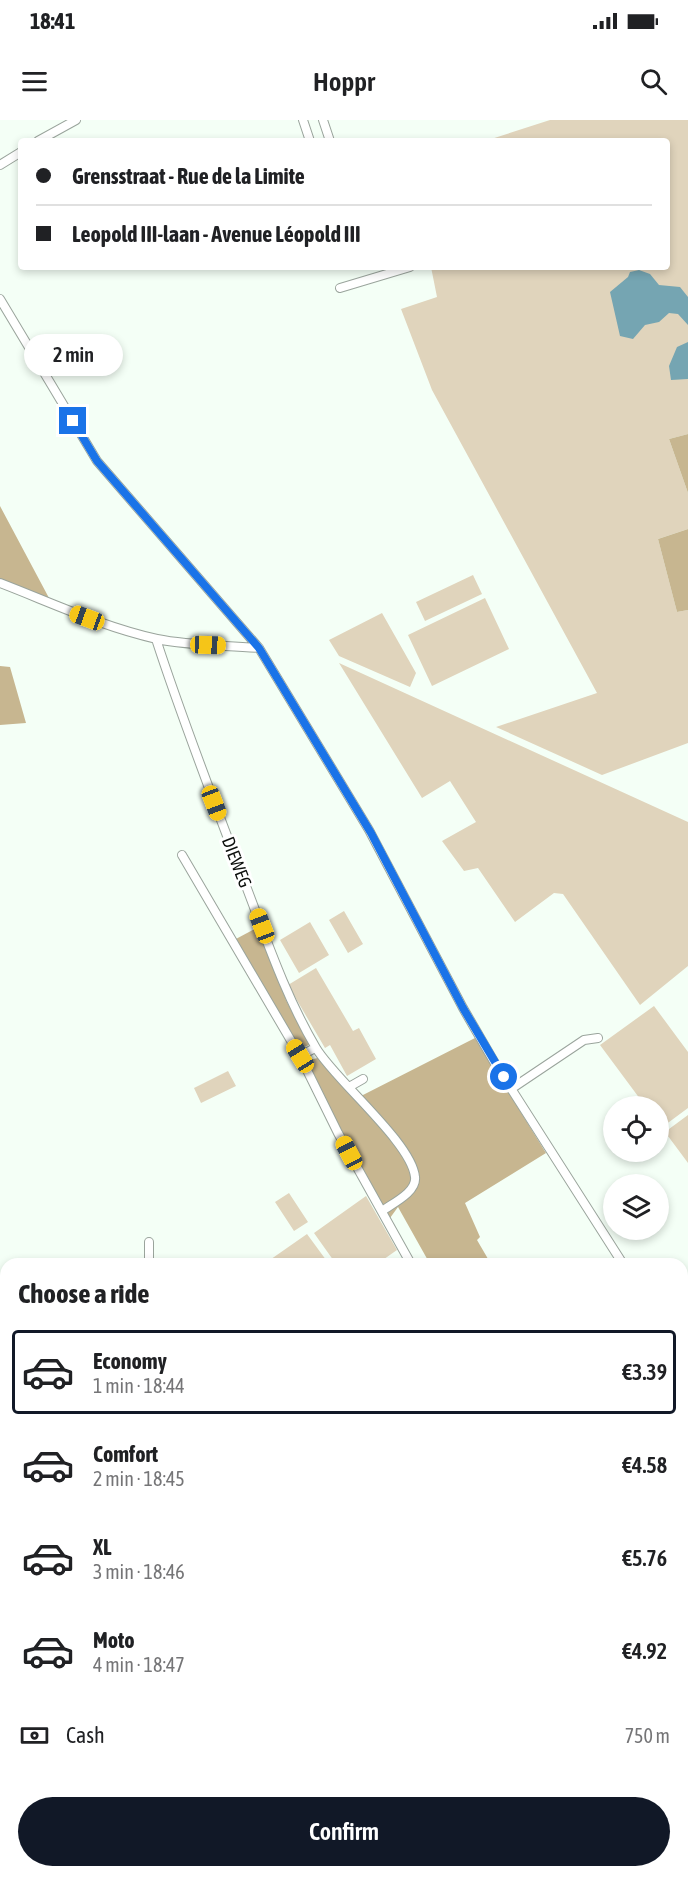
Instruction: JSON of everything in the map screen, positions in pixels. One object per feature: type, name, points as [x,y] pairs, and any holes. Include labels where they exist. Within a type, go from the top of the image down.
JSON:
[{"type":"street","points":[[43,138],[76,120]]},
{"type":"street","points":[[303,120],[309,138]]},
{"type":"street","points":[[323,120],[329,138]]},
{"type":"street","points":[[0,165],[18,154]]},
{"type":"street","points":[[340,288],[387,270]]},
{"type":"street","points":[[0,299],[97,461],[259,648],[371,833],[463,1008],[619,1258]]},
{"type":"street","points":[[0,583],[104,624],[156,639],[259,648]]},
{"type":"street","name":"DIEWEG","points":[[156,639],[207,785],[283,983],[315,1048],[384,1128],[414,1173],[415,1182],[410,1191],[382,1211]]},
{"type":"street","points":[[182,855],[300,1056],[338,1133],[408,1258]]},
{"type":"street","points":[[512,1089],[584,1040],[598,1038]]},
{"type":"street","points":[[300,1056],[315,1048]]},
{"type":"street","points":[[349,1087],[363,1079]]},
{"type":"street","points":[[149,1242],[150,1258]]},
{"type":"shaded area","points":[[550,120],[688,120],[688,434],[669,439],[688,493],[688,529],[658,539],[677,612],[688,610],[688,743],[602,775],[496,727],[597,693],[432,390],[401,309],[437,297],[432,270],[670,270],[670,138],[494,138]]},
{"type":"shaded area","points":[[688,434],[688,493],[669,439]]},
{"type":"shaded area","points":[[0,506],[49,598],[0,580]]},
{"type":"shaded area","points":[[688,529],[688,610],[677,612],[658,539]]},
{"type":"shaded area","points":[[473,575],[482,594],[425,621],[416,602]]},
{"type":"shaded area","points":[[485,598],[509,649],[432,686],[408,635]]},
{"type":"shaded area","points":[[382,613],[416,673],[410,687],[339,656],[329,640]]},
{"type":"shaded area","points":[[339,663],[688,822],[688,966],[640,1005],[563,894],[554,893],[515,922],[478,868],[464,871],[442,841],[476,822],[450,781],[422,798]]},
{"type":"shaded area","points":[[0,666],[10,667],[26,723],[0,725]]},
{"type":"shaded area","points":[[344,911],[363,944],[348,953],[329,920]]},
{"type":"shaded area","points":[[310,922],[329,955],[299,973],[280,940]]},
{"type":"shaded area","points":[[260,926],[286,1000],[309,1045],[299,1049],[234,940]]},
{"type":"shaded area","points":[[316,968],[353,1031],[359,1028],[376,1059],[347,1076],[330,1045],[325,1048],[288,985]]},
{"type":"shaded area","points":[[654,1006],[688,1052],[688,1108],[669,1122],[669,1096],[638,1096],[600,1045]]},
{"type":"shaded area","points":[[475,1038],[546,1153],[465,1203],[480,1237],[477,1240],[488,1258],[427,1258],[398,1207],[390,1218],[341,1131],[307,1061],[324,1056],[361,1096]]},
{"type":"shaded area","points":[[228,1071],[236,1086],[201,1103],[194,1088]]},
{"type":"shaded area","points":[[688,1115],[688,1163],[669,1137],[669,1129]]},
{"type":"shaded area","points":[[289,1193],[308,1222],[294,1231],[275,1202]]},
{"type":"shaded area","points":[[366,1196],[397,1250],[386,1258],[332,1258],[314,1233]]},
{"type":"shaded area","points":[[307,1234],[325,1258],[273,1258]]},
{"type":"water","points":[[639,270],[650,274],[659,285],[680,287],[688,297],[688,325],[678,314],[669,313],[659,322],[645,325],[633,339],[620,336],[610,292],[628,277],[630,272]]},
{"type":"water","points":[[688,342],[688,379],[671,380],[669,366],[677,347]]},
{"type":"route","points":[[73,421],[97,461],[259,648],[371,833],[463,1008],[504,1077]]}]
